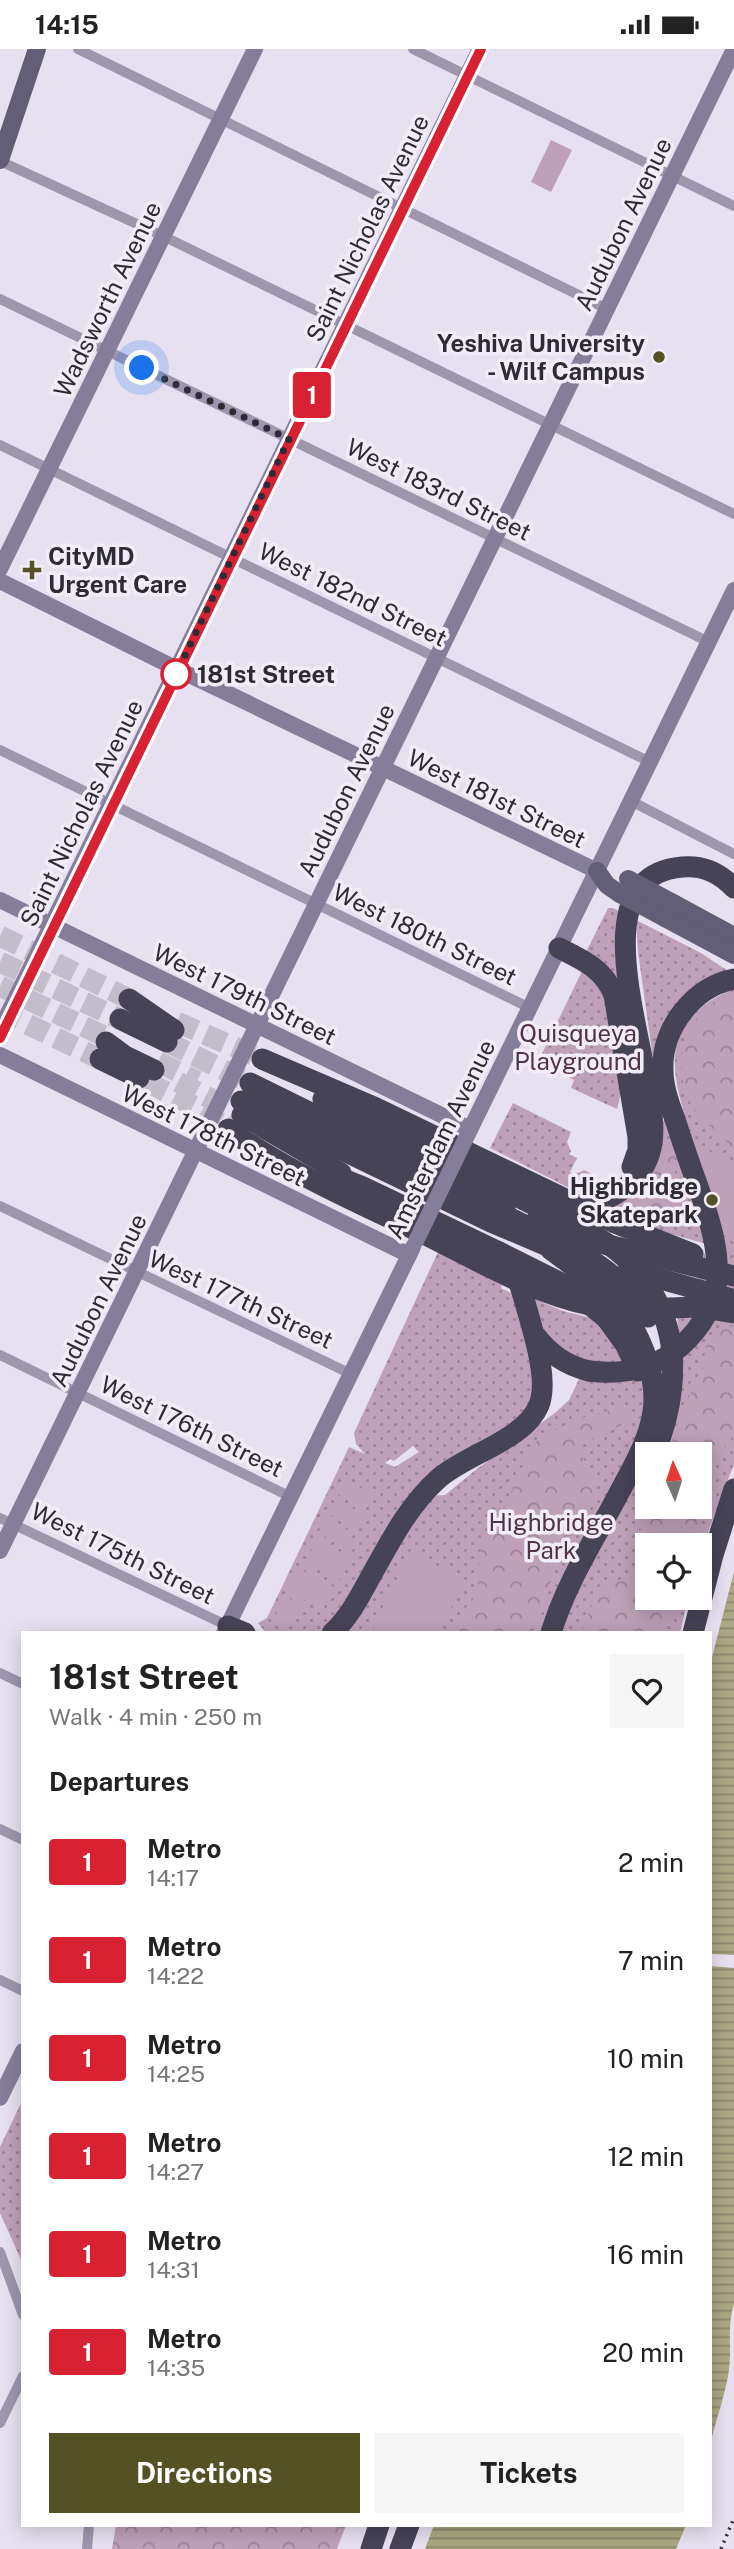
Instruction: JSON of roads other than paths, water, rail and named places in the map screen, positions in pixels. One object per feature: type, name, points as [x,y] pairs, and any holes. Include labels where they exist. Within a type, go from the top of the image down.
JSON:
[{"type":"highway","points":[[545,1211],[583,1207],[605,1199],[630,1185],[642,1170],[650,1153],[653,1136],[651,1109],[625,950],[625,920],[639,888],[648,880],[675,868],[706,869],[734,888]]},
{"type":"highway","points":[[559,948],[601,972],[611,988],[616,1004],[638,1146],[631,1171],[605,1199]]},
{"type":"highway","points":[[532,1330],[551,1354],[569,1364],[589,1370],[627,1371],[647,1366],[669,1355],[697,1328],[713,1298],[718,1270],[716,1244],[675,1119],[663,1070],[663,1056],[680,1015],[694,999],[709,988],[734,979]]},
{"type":"highway","points":[[120,1019],[172,1031],[129,999]]},
{"type":"highway","points":[[104,1046],[153,1072]]},
{"type":"highway","points":[[244,1097],[352,1113],[404,1142],[601,1237],[618,1250],[645,1280],[637,1318],[625,1344],[654,1374],[668,1411],[658,1442]]},
{"type":"highway","points":[[244,1097],[363,1187],[637,1318]]},
{"type":"highway","points":[[244,1097],[531,1221],[694,1280],[734,1300]]},
{"type":"highway","points":[[244,1097],[367,1104],[635,1232],[734,1313]]},
{"type":"highway","points":[[244,1097],[255,1147],[324,1185],[544,1292],[575,1302],[636,1309],[694,1280],[734,1268]]},
{"type":"highway","points":[[442,1188],[482,1208],[575,1266],[671,1344],[654,1374],[650,1421],[639,1454],[577,1569],[552,1631]]},
{"type":"highway","points":[[334,1631],[360,1596],[402,1523],[425,1493],[449,1470],[518,1431],[534,1415],[541,1402],[543,1386],[523,1295],[516,1274],[499,1252]]},
{"type":"highway","points":[[694,1280],[734,1276]]},
{"type":"highway","points":[[693,1631],[734,1489]]},
{"type":"highway","points":[[565,1631],[584,1584],[635,1491]]},
{"type":"highway","points":[[707,1631],[734,1533]]},
{"type":"highway","points":[[357,2549],[363,2527]]},
{"type":"highway","points":[[371,2549],[378,2527]]},
{"type":"highway","points":[[385,2549],[392,2527]]},
{"type":"highway","points":[[400,2549],[408,2527]]},
{"type":"main road","points":[[0,161],[37,49]]},
{"type":"main road","name":"Wadsworth Avenue","points":[[0,569],[255,49]]},
{"type":"main road","name":"Saint Nicholas Avenue","points":[[0,1030],[480,49]]},
{"type":"main road","name":"Audubon Avenue","points":[[0,1551],[7,1521],[77,1393],[734,49]]},
{"type":"main road","name":"West 181st Street","points":[[0,581],[597,871]]},
{"type":"main road","name":"Amsterdam Avenue","points":[[232,1630],[291,1497],[734,590]]},
{"type":"main road","points":[[597,871],[669,911],[734,955]]},
{"type":"main road","name":"West 179th Street","points":[[0,900],[257,1025],[468,1134]]},
{"type":"main road","points":[[669,911],[734,936]]},
{"type":"main road","name":"West 178th Street","points":[[0,1055],[196,1151],[412,1248]]},
{"type":"main road","points":[[0,2098],[21,2055]]},
{"type":"street","points":[[78,49],[607,309]]},
{"type":"street","points":[[412,49],[734,206]]},
{"type":"street","points":[[0,161],[163,236],[734,514]]},
{"type":"street","name":"West 183rd Street","points":[[0,299],[709,642]]},
{"type":"street","name":"West 182nd Street","points":[[0,445],[650,762]]},
{"type":"street","name":"West 180th Street","points":[[0,750],[530,1008]]},
{"type":"street","points":[[631,801],[734,854]]},
{"type":"street","name":"West 177th Street","points":[[0,1206],[351,1374]]},
{"type":"street","name":"West 176th Street","points":[[0,1355],[291,1497]]},
{"type":"street","name":"West 175th Street","points":[[7,1521],[232,1630]]},
{"type":"street","points":[[0,1673],[21,1683]]},
{"type":"street","points":[[0,1829],[21,1839]]},
{"type":"street","points":[[0,1980],[21,1990]]},
{"type":"street","points":[[0,2252],[21,2310]]},
{"type":"street","points":[[0,2280],[12,2288]]},
{"type":"street","points":[[0,2423],[21,2380]]},
{"type":"street","points":[[87,2549],[89,2527]]},
{"type":"tunnel","points":[[0,936],[129,999]]},
{"type":"tunnel","points":[[0,962],[120,1019]]},
{"type":"tunnel","points":[[0,986],[108,1038]]},
{"type":"tunnel","points":[[0,1011],[100,1059]]},
{"type":"tunnel","points":[[177,1022],[262,1059]]},
{"type":"tunnel","points":[[167,1042],[250,1083]]},
{"type":"tunnel","points":[[158,1062],[197,1081]]},
{"type":"tunnel","points":[[147,1082],[196,1107],[228,1129]]},
{"type":"tunnel","points":[[178,1082],[237,1112]]},
{"type":"railway","points":[[721,2549],[734,2518]]},
{"type":"metro line","name":"1","points":[[0,1038],[481,49]]},
{"type":"place","name":"Yeshiva University - Wilf Campus","points":[[659,357]]},
{"type":"place","name":"CityMD Urgent Care","points":[[32,570]]},
{"type":"place","name":"181st Street","points":[[176,674]]},
{"type":"place","name":"Highbridge Skatepark","points":[[712,1200]]},
{"type":"park label","name":"Quisqueya Playground","points":[[578,1047]]},
{"type":"park label","name":"Highbridge Park","points":[[551,1536]]}]
